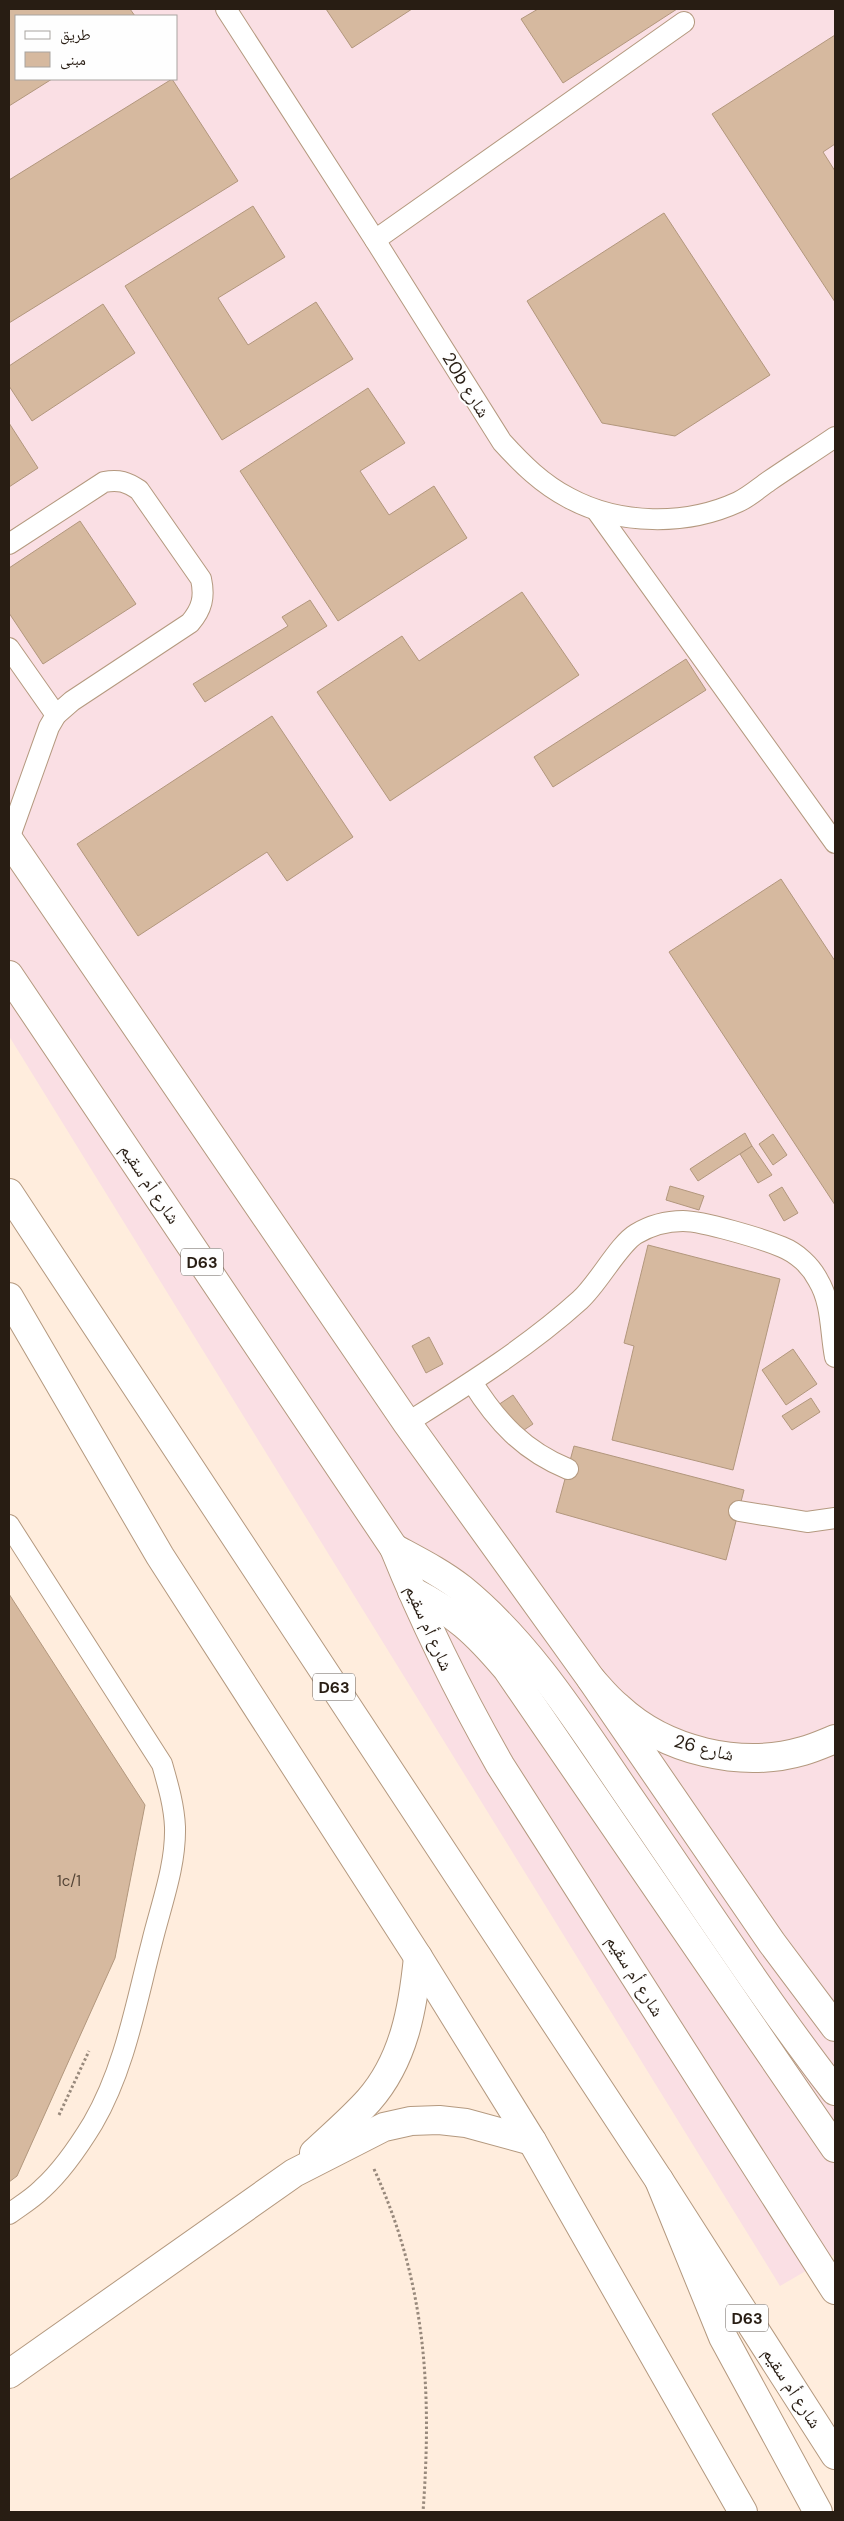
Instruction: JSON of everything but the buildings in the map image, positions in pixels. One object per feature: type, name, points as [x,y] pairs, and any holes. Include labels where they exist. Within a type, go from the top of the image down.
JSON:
[{"type":"main road","points":[[9,839],[407,1423],[591,1680],[711,1856],[835,2027]]},
{"type":"main road","name":"شارع أم سقيم","points":[[9,975],[394,1548],[458,1692],[500,1765],[835,2290]]},
{"type":"main road","name":"شارع أم سقيم","points":[[9,1193],[659,2180],[835,2455]]},
{"type":"main road","points":[[9,1297],[160,1556],[418,1957],[532,2141],[743,2512]]},
{"type":"main road","points":[[394,1548],[429,1567],[462,1589],[520,1646],[575,1718],[835,2091]]},
{"type":"main road","points":[[412,1591],[439,1605],[464,1622],[507,1670],[835,2148]]},
{"type":"main road","name":"شارع 26","points":[[591,1680],[618,1708],[650,1731],[696,1750],[725,1756],[764,1758],[802,1752],[835,1739]]},
{"type":"main road","points":[[294,2173],[370,2099],[386,2077],[408,2026],[414,2000],[418,1957]]},
{"type":"main road","points":[[9,2374],[294,2173],[384,2127],[411,2121],[438,2120],[466,2123],[532,2141]]},
{"type":"main road","points":[[659,2180],[723,2337],[818,2512]]},
{"type":"lane","name":"20b شارع","points":[[226,9],[502,442],[522,464],[544,483],[569,499],[596,510],[624,517],[682,518],[711,512],[739,502],[835,437]]},
{"type":"lane","points":[[375,240],[684,22]]},
{"type":"lane","points":[[9,544],[104,482],[117,480],[130,483],[139,490],[201,579],[203,602],[198,613],[190,622],[72,701],[56,715],[43,741],[9,839]]},
{"type":"lane","points":[[596,510],[835,843]]},
{"type":"lane","points":[[9,648],[56,715]]},
{"type":"lane","points":[[407,1423],[472,1382],[564,1314],[585,1296],[634,1234],[658,1224],[684,1221],[782,1247],[796,1255],[818,1278],[825,1293],[835,1357]]},
{"type":"lane","points":[[472,1382],[488,1408],[506,1430],[528,1448],[568,1469]]},
{"type":"lane","points":[[739,1511],[807,1522],[835,1518]]},
{"type":"lane","points":[[9,1525],[162,1764],[171,1795],[175,1828],[172,1860],[165,1891],[126,2043],[112,2083],[94,2122],[70,2157],[42,2189],[9,2214]]},
{"type":"path","points":[[58,2117],[92,2045]]},
{"type":"path","points":[[360,2139],[382,2187],[400,2237],[414,2288],[423,2340],[428,2446],[423,2512]]},
{"type":"shaded area","points":[[9,9],[835,9],[835,2254],[780,2286],[9,1036]]}]
